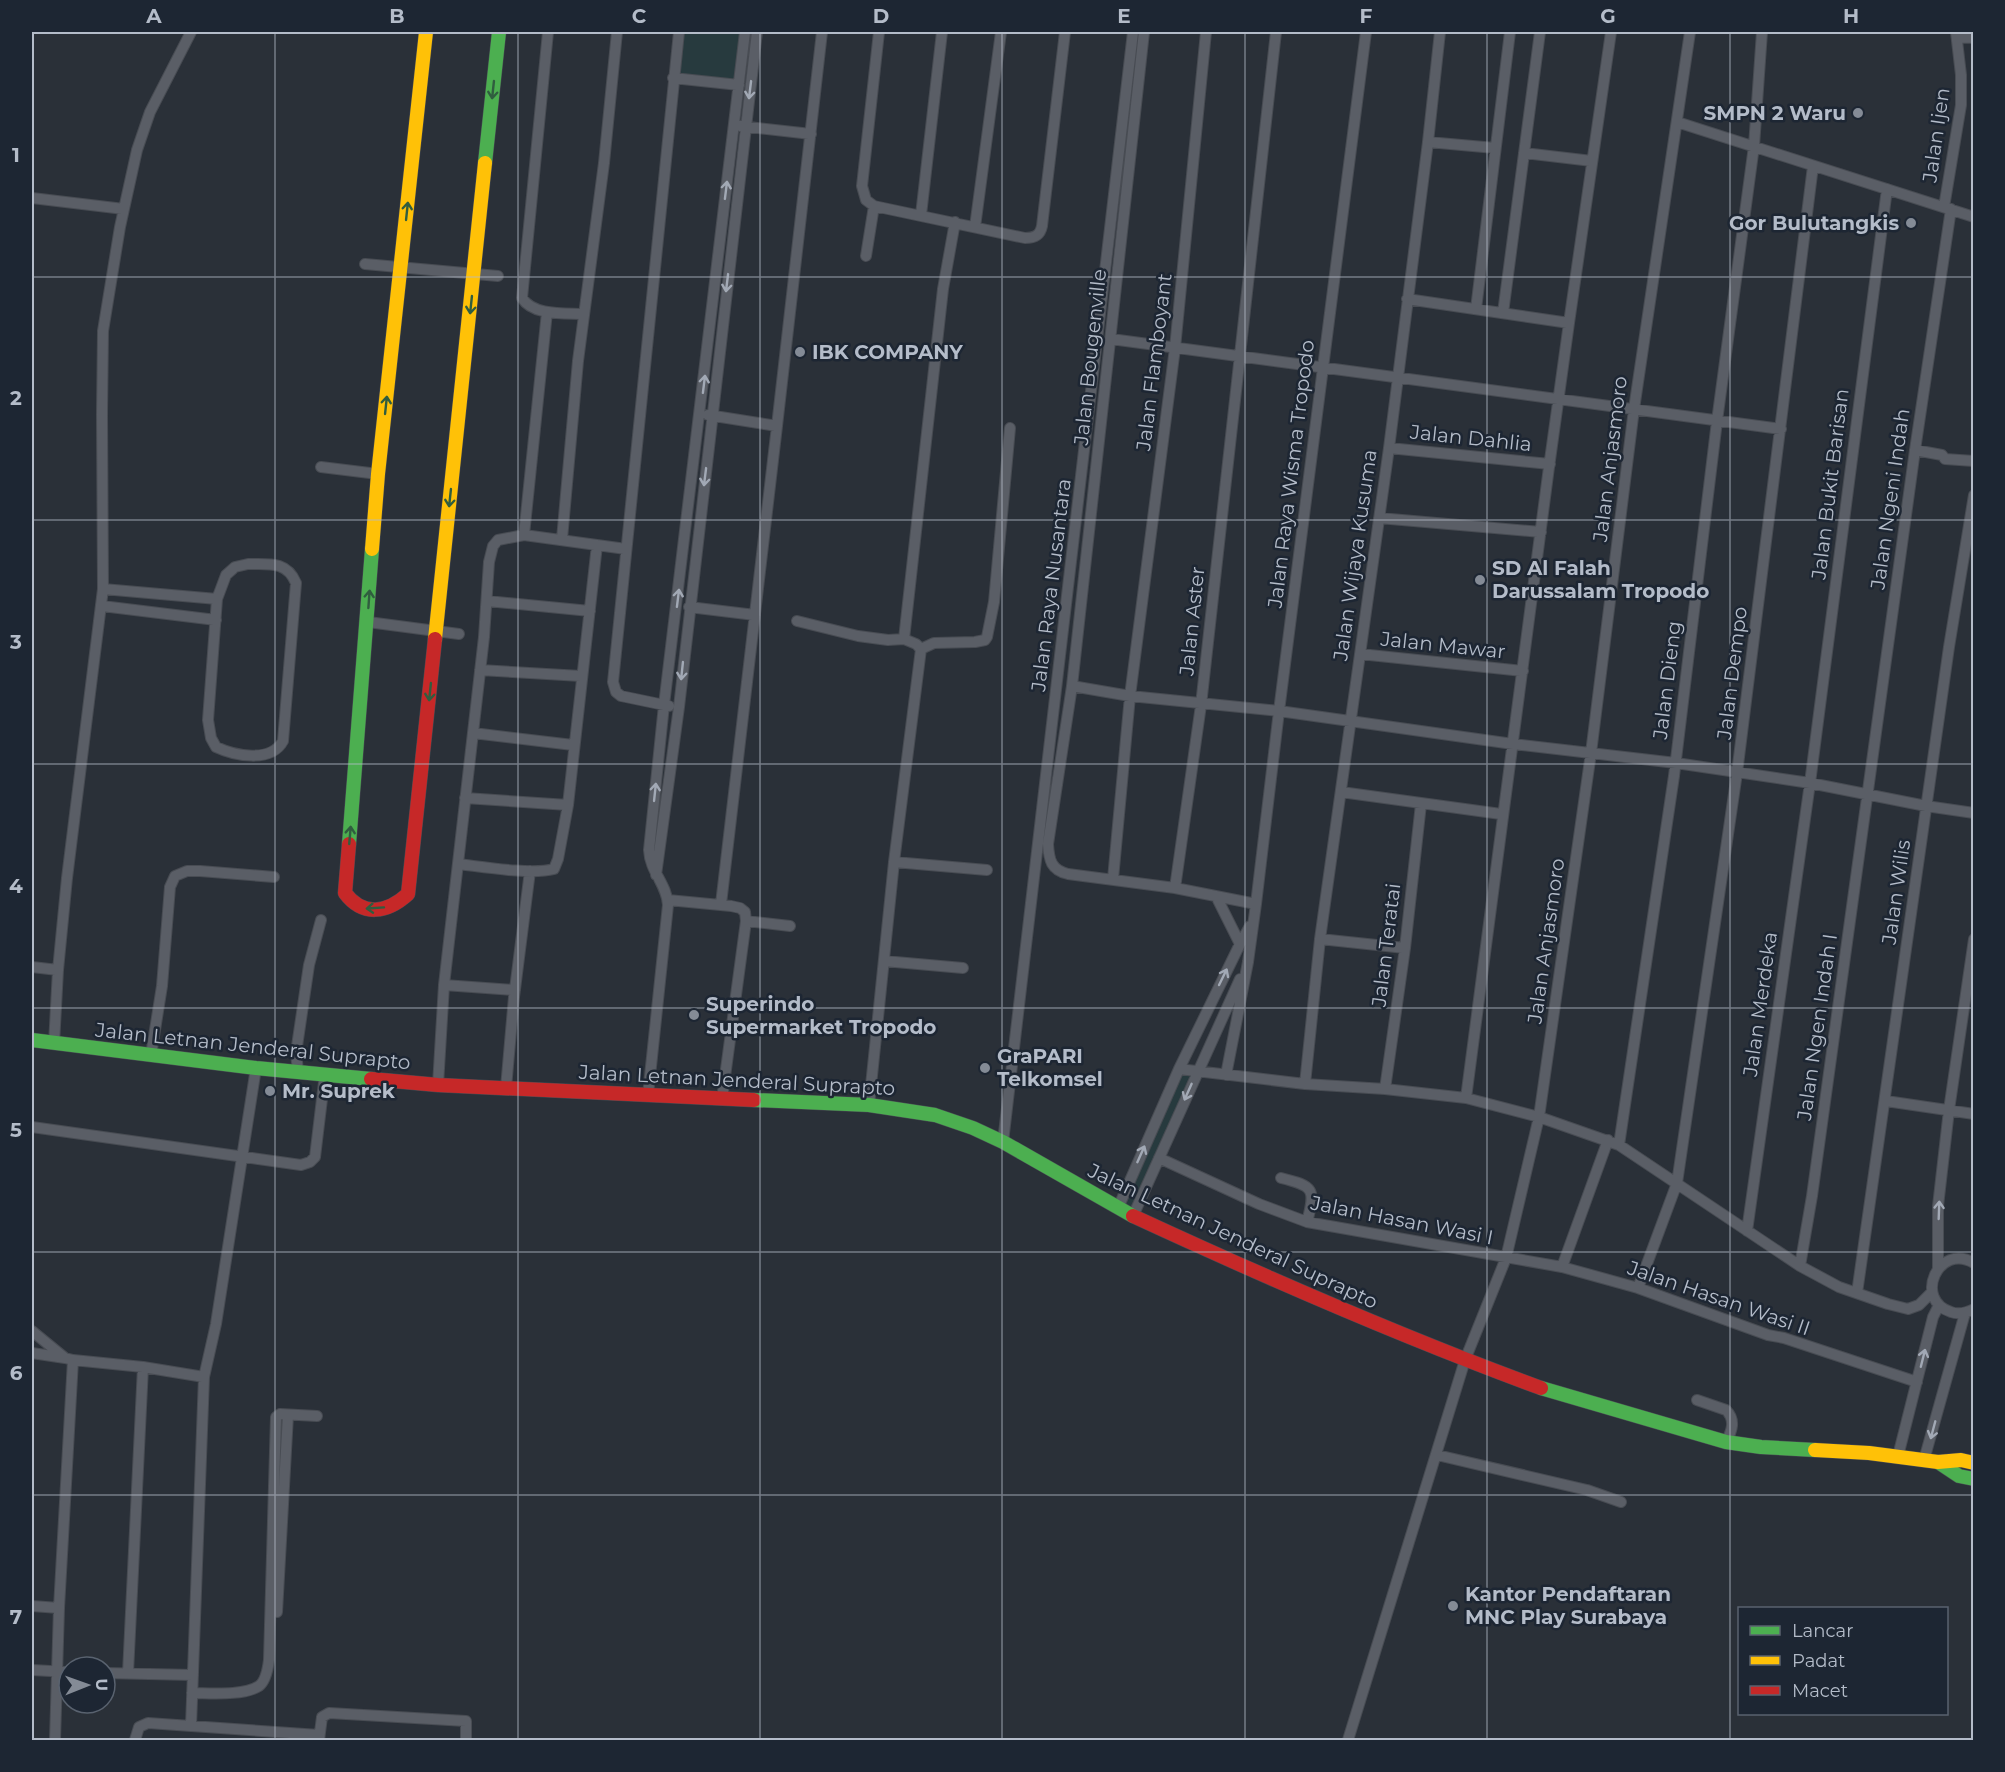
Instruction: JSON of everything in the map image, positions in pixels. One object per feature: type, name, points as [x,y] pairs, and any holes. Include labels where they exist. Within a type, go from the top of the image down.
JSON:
[{"type":"main road","points":[[426,32],[378,474],[345,893],[350,901],[360,908],[369,910],[390,907],[401,902],[408,894],[499,32]]},
{"type":"main road","name":"Jalan Letnan Jenderal Suprapto","points":[[32,1040],[256,1068],[438,1085],[869,1105],[934,1115],[973,1128],[1003,1142],[1133,1216],[1318,1300],[1465,1360],[1553,1392],[1726,1442],[1761,1447],[1898,1456],[1931,1461]]},
{"type":"main road","points":[[1931,1461],[1974,1462]]},
{"type":"main road","points":[[1931,1461],[1959,1476],[1974,1479]]},
{"type":"street","points":[[54,1044],[58,970],[74,815],[102,606],[103,331],[124,208],[137,150],[150,112],[191,32]]},
{"type":"street","points":[[548,32],[522,298],[525,303],[547,312],[584,314]]},
{"type":"street","points":[[562,539],[578,361],[604,163],[617,32]]},
{"type":"street","points":[[678,707],[621,696],[614,688],[613,672],[679,32]]},
{"type":"street","points":[[656,875],[712,416],[740,126],[739,85],[745,32]]},
{"type":"street","points":[[648,1095],[668,914],[668,900],[651,866],[649,850],[664,705],[700,414],[740,126],[757,32]]},
{"type":"street","points":[[721,904],[822,32]]},
{"type":"street","points":[[879,32],[862,186],[868,202],[874,206],[1025,238],[1035,237],[1041,231],[1065,32]]},
{"type":"street","points":[[921,215],[942,32]]},
{"type":"street","points":[[975,227],[1001,32]]},
{"type":"street","name":"Jalan Raya Nusantara","points":[[1003,1142],[1133,32]]},
{"type":"street","name":"Jalan Bougenville","points":[[1113,879],[1059,872],[1051,865],[1048,857],[1048,844],[1072,686],[1144,32]]},
{"type":"street","name":"Jalan Flamboyant","points":[[1113,879],[1130,696],[1175,348],[1206,32]]},
{"type":"street","name":"Jalan Aster","points":[[1175,888],[1201,705],[1276,32]]},
{"type":"street","name":"Jalan Raya Wisma Tropodo","points":[[1248,963],[1366,32]]},
{"type":"street","name":"Jalan Wijaya Kusuma","points":[[1305,1084],[1320,939],[1389,448],[1440,32]]},
{"type":"street","points":[[1476,309],[1510,32]]},
{"type":"street","points":[[1503,313],[1539,32]]},
{"type":"street","points":[[1466,1098],[1558,399],[1611,32]]},
{"type":"street","name":"Jalan Anjasmoro","points":[[1348,1740],[1465,1360],[1506,1258],[1540,1112],[1592,753],[1634,409],[1690,32]]},
{"type":"street","name":"Jalan Dieng","points":[[1619,1145],[1676,764],[1717,421],[1754,147],[1762,32]]},
{"type":"street","points":[[1957,34],[1974,38]]},
{"type":"street","name":"Jalan Ijen","points":[[1947,208],[1961,105],[1957,34]]},
{"type":"street","points":[[673,78],[739,85]]},
{"type":"street","points":[[1677,122],[1974,217]]},
{"type":"street","points":[[740,126],[811,134]]},
{"type":"street","points":[[1428,142],[1495,148]]},
{"type":"street","points":[[1524,153],[1592,161]]},
{"type":"street","name":"Jalan Dempo","points":[[1638,1288],[1677,1183],[1737,773],[1813,166]]},
{"type":"street","name":"Jalan Bukit Barisan","points":[[1810,783],[1887,189]]},
{"type":"street","points":[[32,198],[124,208]]},
{"type":"street","points":[[866,256],[874,206]]},
{"type":"street","name":"Jalan Ngeni Indah","points":[[1867,793],[1947,208]]},
{"type":"street","points":[[904,639],[943,289],[955,222]]},
{"type":"street","points":[[365,264],[498,276]]},
{"type":"street","points":[[1407,299],[1569,323]]},
{"type":"street","points":[[524,535],[547,312]]},
{"type":"street","points":[[1111,339],[1781,429]]},
{"type":"street","points":[[700,414],[777,426]]},
{"type":"street","points":[[921,650],[934,643],[975,642],[985,640],[987,637],[994,602],[1010,428]]},
{"type":"street","name":"Jalan Dahlia","points":[[1389,448],[1550,464]]},
{"type":"street","points":[[1915,450],[1942,455],[1945,459],[1974,461]]},
{"type":"street","points":[[321,467],[378,474]]},
{"type":"street","name":"Jalan Wilis","points":[[1857,1293],[1926,806],[1974,495]]},
{"type":"street","points":[[1379,518],[1541,532]]},
{"type":"street","points":[[438,1085],[444,986],[480,670],[488,567],[493,546],[498,540],[524,535],[626,549]]},
{"type":"street","points":[[458,864],[530,871],[554,869],[568,805],[597,545]]},
{"type":"street","points":[[248,564],[284,567],[292,572],[296,583],[283,741],[272,753],[234,754],[216,747],[211,738],[208,720],[218,599],[226,575],[235,567],[248,564]]},
{"type":"street","points":[[103,589],[218,599]]},
{"type":"street","points":[[487,601],[590,611]]},
{"type":"street","points":[[102,606],[216,620]]},
{"type":"street","points":[[689,607],[755,615]]},
{"type":"street","points":[[797,621],[858,636],[888,640],[904,639],[916,644],[921,650],[894,862],[869,1105]]},
{"type":"street","points":[[368,622],[459,634]]},
{"type":"street","name":"Jalan Mawar","points":[[1360,654],[1523,671]]},
{"type":"street","points":[[480,670],[581,676]]},
{"type":"street","points":[[1072,686],[1130,696],[1201,705],[1279,711],[1676,764],[1810,783],[1974,813]]},
{"type":"street","points":[[472,733],[573,746]]},
{"type":"street","name":"Jalan Merdeka","points":[[1747,1231],[1810,783]]},
{"type":"street","points":[[1341,792],[1502,814]]},
{"type":"street","name":"Jalan Ngen Indah I","points":[[1800,1266],[1812,1196],[1867,793]]},
{"type":"street","points":[[465,798],[568,805]]},
{"type":"street","name":"Jalan Teratai","points":[[1385,1089],[1405,948],[1420,804]]},
{"type":"street","points":[[894,862],[987,870]]},
{"type":"street","points":[[151,1055],[162,986],[170,887],[176,876],[187,871],[200,871],[274,877]]},
{"type":"street","points":[[506,1088],[515,990],[530,871]]},
{"type":"street","points":[[1113,879],[1175,888],[1256,904]]},
{"type":"street","points":[[1216,896],[1240,944]]},
{"type":"street","points":[[668,900],[721,904],[742,908],[745,912],[746,921],[722,1099]]},
{"type":"street","points":[[298,1071],[296,1053],[309,965],[321,920]]},
{"type":"street","points":[[746,921],[790,926]]},
{"type":"street","points":[[1118,1208],[1179,1069],[1240,944],[1254,921]]},
{"type":"street","points":[[1320,939],[1405,948]]},
{"type":"street","points":[[1938,1268],[1938,1206],[1949,1110],[1974,939]]},
{"type":"street","points":[[884,961],[963,968]]},
{"type":"street","points":[[1133,1216],[1248,963]]},
{"type":"street","points":[[1226,1075],[1248,963]]},
{"type":"street","points":[[32,967],[58,970]]},
{"type":"street","points":[[444,986],[515,990]]},
{"type":"street","points":[[191,1726],[204,1377],[216,1324],[256,1068]]},
{"type":"street","points":[[1179,1069],[1305,1084],[1385,1089],[1466,1098],[1540,1112],[1619,1145],[1822,1279],[1888,1304],[1908,1309],[1918,1305],[1932,1292]]},
{"type":"street","points":[[32,1127],[301,1165],[314,1159],[325,1074]]},
{"type":"street","points":[[1886,1101],[1974,1114]]},
{"type":"street","points":[[1562,1267],[1608,1140]]},
{"type":"street","name":"Jalan Hasan Wasi I","points":[[1159,1158],[1259,1204],[1307,1222],[1506,1258]]},
{"type":"street","points":[[1281,1178],[1295,1181],[1309,1188],[1313,1195],[1307,1222]]},
{"type":"street","name":"Jalan Hasan Wasi II","points":[[1506,1258],[1562,1267],[1638,1288],[1768,1335],[1784,1338],[1917,1382]]},
{"type":"street","points":[[1931,1461],[1971,1312],[1946,1311],[1939,1305],[1932,1292],[1933,1276],[1945,1262],[1953,1259],[1962,1258],[1974,1263]]},
{"type":"street","points":[[1898,1456],[1933,1317],[1939,1305]]},
{"type":"street","points":[[32,1330],[69,1359]]},
{"type":"street","points":[[32,1353],[204,1377]]},
{"type":"street","points":[[62,1655],[58,1608],[69,1359]]},
{"type":"street","points":[[128,1673],[143,1367]]},
{"type":"street","points":[[1697,1400],[1730,1413],[1732,1431],[1726,1442]]},
{"type":"street","points":[[192,1693],[246,1690],[260,1685],[268,1666],[276,1417],[280,1414],[317,1416]]},
{"type":"street","points":[[1437,1455],[1587,1490],[1622,1502]]},
{"type":"street","points":[[32,1606],[58,1608]]},
{"type":"street","points":[[32,1670],[57,1671]]},
{"type":"street","points":[[117,1673],[193,1676]]},
{"type":"street","points":[[135,1740],[139,1727],[148,1723],[319,1738],[322,1717],[329,1713],[466,1721],[466,1740]]},
{"type":"street","points":[[55,1740],[58,1715]]},
{"type":"green space","points":[[679,32],[745,32],[739,85],[673,78]]},
{"type":"green space","points":[[1197,1069],[1135,1214],[1121,1205],[1178,1071]]},
{"type":"traffic: fast","points":[[485,163],[499,32]]},
{"type":"traffic: fast","points":[[349,844],[372,549]]},
{"type":"traffic: fast","points":[[32,1040],[256,1068],[371,1079]]},
{"type":"traffic: fast","points":[[754,1100],[869,1105],[935,1115],[973,1128],[1003,1142],[1133,1216]]},
{"type":"traffic: fast","points":[[1541,1388],[1726,1442],[1761,1447],[1815,1450]]},
{"type":"traffic: fast","points":[[1938,1462],[1959,1476],[1974,1479]]},
{"type":"traffic: slow","points":[[372,549],[378,474],[426,32]]},
{"type":"traffic: slow","points":[[435,639],[485,163]]},
{"type":"traffic: slow","points":[[1815,1450],[1869,1453],[1938,1462],[1961,1460],[1974,1463]]},
{"type":"traffic: jam","points":[[349,844],[345,893],[352,901],[359,906],[375,910],[392,905],[408,894],[435,639]]},
{"type":"traffic: jam","points":[[371,1079],[438,1085],[754,1100]]},
{"type":"traffic: jam","points":[[1133,1216],[1335,1306],[1541,1388]]},
{"type":"place","name":"SMPN 2 Waru","points":[[1858,113]]},
{"type":"place","name":"Gor Bulutangkis","points":[[1911,223]]},
{"type":"place","name":"IBK COMPANY","points":[[800,352]]},
{"type":"place","name":"SD Al Falah Darussalam Tropodo","points":[[1480,580]]},
{"type":"place","name":"Superindo Supermarket Tropodo","points":[[694,1015]]},
{"type":"place","name":"GraPARI Telkomsel","points":[[985,1068]]},
{"type":"place","name":"Mr. Suprek","points":[[270,1091]]},
{"type":"place","name":"Kantor Pendaftaran MNC Play Surabaya","points":[[1453,1606]]}]
